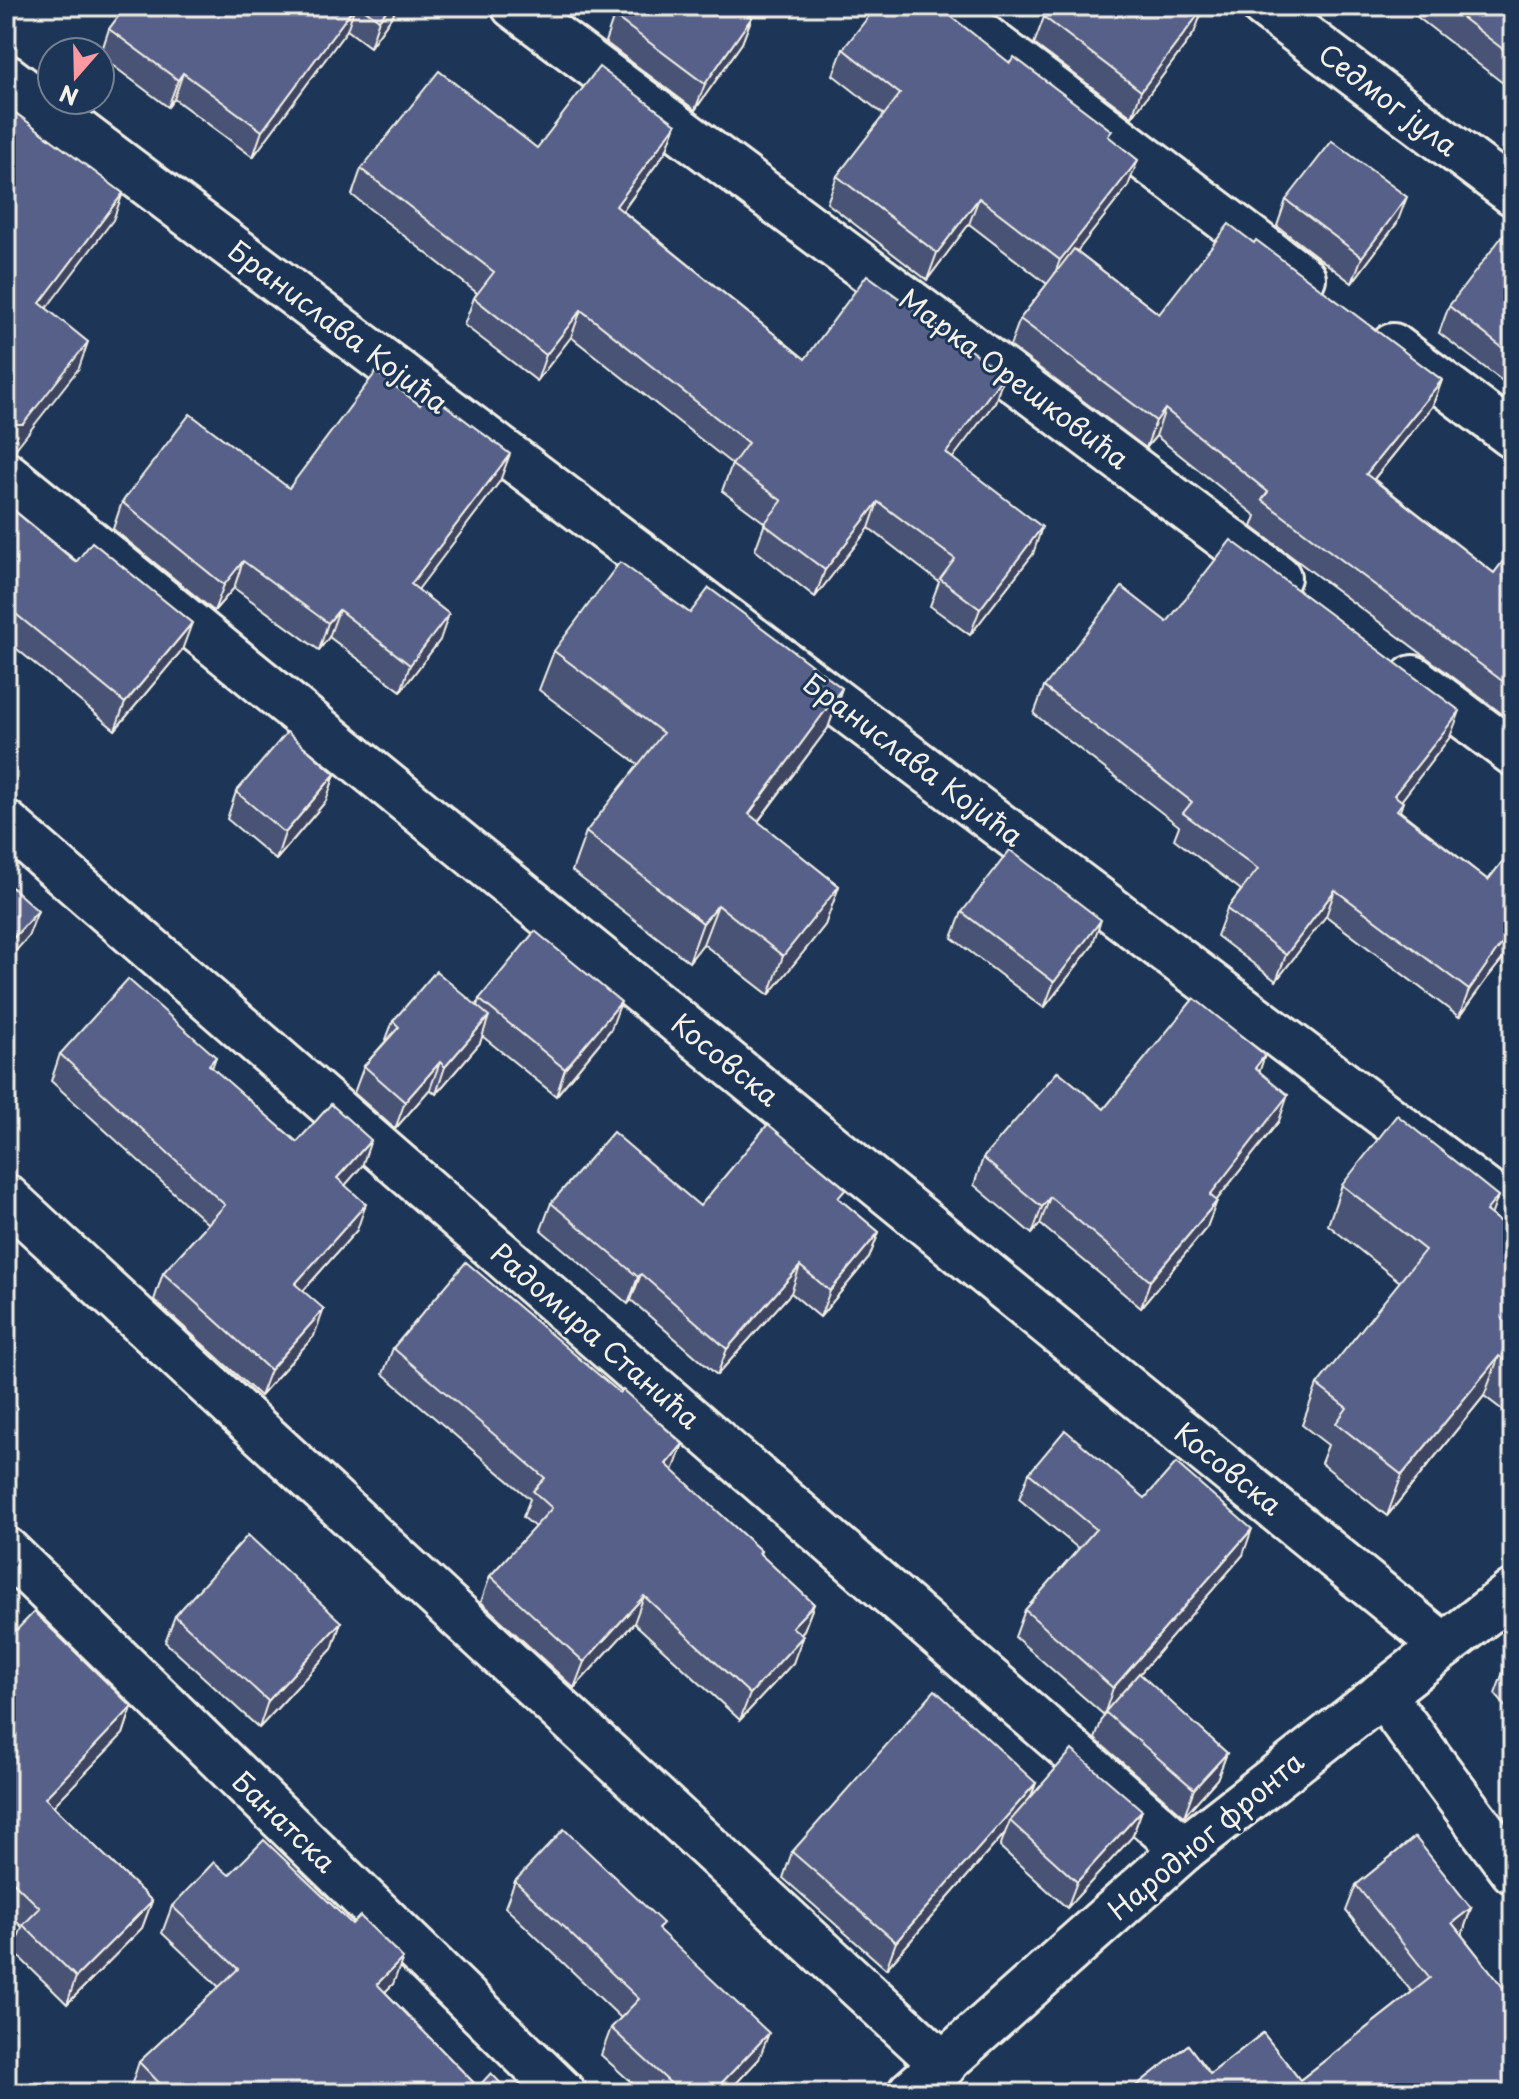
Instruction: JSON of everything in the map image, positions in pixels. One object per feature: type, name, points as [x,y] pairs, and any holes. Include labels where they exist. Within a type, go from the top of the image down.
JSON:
[{"type":"street","name":"Марка Орешковића","points":[[514,6],[1308,600]]},
{"type":"street","points":[[943,6],[1328,297]]},
{"type":"street","name":"Седмог јула","points":[[1264,6],[1513,193]]},
{"type":"street","name":"Бранислава Којића","points":[[6,77],[1513,1212]]},
{"type":"street","points":[[1366,325],[1513,436]]},
{"type":"street","name":"Косовска","points":[[6,474],[1444,1646]]},
{"type":"street","points":[[1385,657],[1513,753]]},
{"type":"street","name":"Радомира Станића","points":[[6,823],[1184,1849]]},
{"type":"street","points":[[6,1197],[944,2065]]},
{"type":"street","name":"Банатска","points":[[6,1550],[563,2093]]},
{"type":"street","name":"Народног фронта","points":[[910,2093],[1184,1849],[1513,1592]]},
{"type":"street","points":[[1382,1694],[1513,1871]]},
{"type":"building","points":[[126,6],[265,6],[270,10],[273,6],[355,6],[262,131],[183,73],[178,80],[109,29]]},
{"type":"building","points":[[360,6],[390,6],[379,20]]},
{"type":"building","points":[[621,6],[736,6],[752,17],[705,84],[614,16]]},
{"type":"building","points":[[877,6],[938,6],[1010,63],[1014,57],[1112,131],[1108,136],[1138,160],[1060,260],[979,198],[937,253],[837,176],[900,94],[843,49]]},
{"type":"building","points":[[1052,6],[1204,7],[1141,91],[1044,17]]},
{"type":"building","points":[[1447,6],[1513,6],[1513,57]]},
{"type":"building","points":[[599,67],[676,124],[616,206],[805,359],[867,275],[1004,375],[946,453],[1042,527],[980,609],[940,579],[955,559],[878,502],[825,570],[764,524],[782,501],[732,465],[748,443],[581,310],[546,355],[474,298],[494,272],[361,169],[439,71],[537,148]]},
{"type":"building","points":[[6,106],[123,193],[40,303],[88,342],[23,424],[6,425],[6,253],[9,249],[6,247]]},
{"type":"building","points":[[1332,141],[1407,197],[1362,257],[1286,200]]},
{"type":"building","points":[[1229,224],[1254,243],[1256,240],[1442,380],[1366,474],[1494,573],[1513,548],[1513,689],[1262,500],[1268,492],[1165,409],[1156,421],[1020,319],[1074,249],[1159,314]]},
{"type":"building","points":[[1507,230],[1513,234],[1513,356],[1449,306]]},
{"type":"building","points":[[376,372],[420,405],[429,393],[510,454],[411,584],[449,614],[410,665],[339,610],[328,623],[243,561],[224,585],[122,502],[190,414],[289,488]]},
{"type":"building","points":[[6,504],[76,562],[92,542],[192,623],[125,703],[6,606]]},
{"type":"building","points":[[1231,540],[1460,711],[1394,795],[1403,802],[1397,810],[1488,880],[1513,848],[1513,931],[1469,990],[1335,890],[1286,955],[1227,909],[1258,869],[1183,813],[1192,802],[1044,687],[1122,587],[1167,622]]},
{"type":"building","points":[[620,562],[690,613],[709,588],[842,688],[749,814],[839,886],[783,956],[718,905],[703,923],[586,832],[663,733],[554,651]]},
{"type":"building","points":[[287,732],[335,774],[285,833],[236,792]]},
{"type":"building","points":[[1010,850],[1101,920],[1054,982],[962,912]]},
{"type":"building","points":[[6,882],[38,911],[6,946]]},
{"type":"building","points":[[535,931],[621,1002],[565,1069],[479,999]]},
{"type":"building","points":[[436,971],[489,1016],[445,1067],[440,1062],[405,1102],[364,1066],[399,1027],[393,1021]]},
{"type":"building","points":[[128,979],[216,1057],[209,1065],[297,1142],[331,1104],[371,1140],[337,1178],[366,1204],[295,1284],[324,1309],[270,1370],[163,1273],[225,1205],[60,1054]]},
{"type":"building","points":[[1194,998],[1265,1055],[1255,1068],[1288,1095],[1210,1195],[1217,1201],[1150,1281],[1050,1197],[1042,1207],[983,1158],[1058,1071],[1104,1109]]},
{"type":"building","points":[[1397,1115],[1498,1196],[1486,1211],[1513,1232],[1513,1366],[1499,1356],[1402,1475],[1336,1423],[1347,1408],[1317,1385],[1425,1250],[1342,1185]]},
{"type":"building","points":[[768,1124],[846,1189],[838,1198],[879,1232],[830,1291],[800,1266],[727,1349],[641,1274],[638,1277],[551,1203],[613,1132],[700,1206]]},
{"type":"building","points":[[466,1262],[620,1393],[623,1390],[683,1444],[666,1464],[814,1604],[792,1627],[803,1636],[750,1694],[644,1596],[584,1662],[490,1576],[552,1508],[533,1491],[545,1478],[393,1348]]},
{"type":"building","points":[[1065,1430],[1145,1498],[1176,1463],[1252,1529],[1113,1688],[1025,1610],[1096,1529],[1029,1473]]},
{"type":"building","points":[[248,1535],[341,1622],[268,1701],[175,1616]]},
{"type":"building","points":[[34,1612],[132,1707],[45,1798],[152,1901],[76,1977],[23,1925],[40,1908],[6,1875],[6,1641]]},
{"type":"building","points":[[1513,1660],[1513,1677],[1505,1667]]},
{"type":"building","points":[[1139,1673],[1227,1753],[1194,1789],[1105,1712]]},
{"type":"building","points":[[935,1690],[1036,1783],[896,1942],[792,1852]]},
{"type":"building","points":[[1072,1750],[1142,1810],[1077,1882],[1010,1821]]},
{"type":"building","points":[[564,1829],[663,1923],[658,1929],[769,2033],[712,2093],[681,2093],[611,2028],[639,1999],[515,1881]]},
{"type":"building","points":[[1415,1837],[1471,1908],[1452,1923],[1513,2000],[1513,2093],[1127,2093],[1188,2045],[1210,2074],[1263,2033],[1300,2080],[1430,1978],[1356,1885]]},
{"type":"building","points":[[264,1840],[352,1924],[360,1916],[403,1958],[377,1984],[478,2087],[491,2073],[510,2093],[169,2093],[139,2062],[238,1969],[172,1906],[214,1862],[229,1875]]}]
